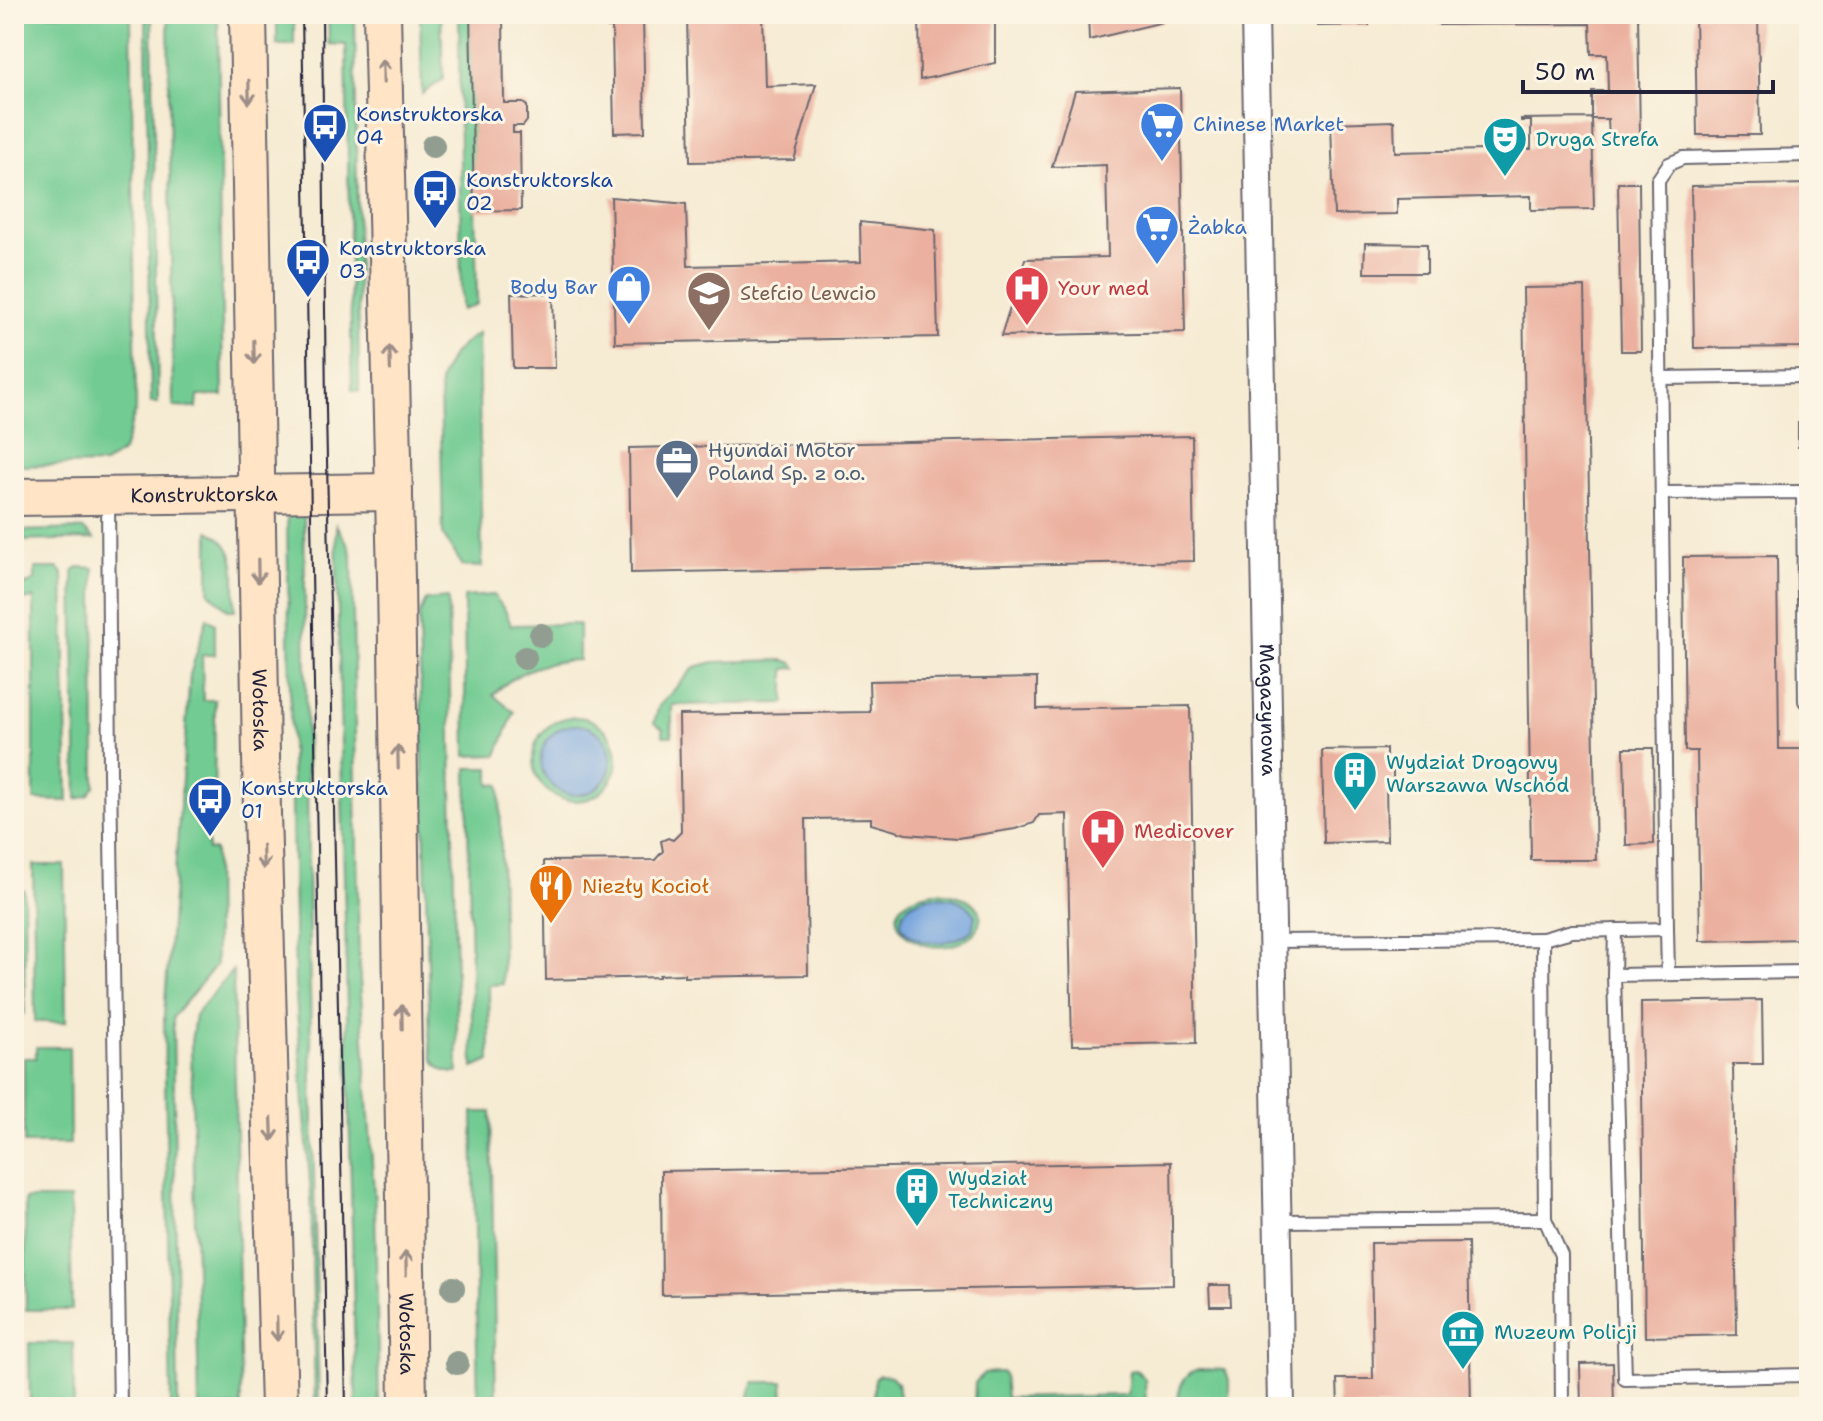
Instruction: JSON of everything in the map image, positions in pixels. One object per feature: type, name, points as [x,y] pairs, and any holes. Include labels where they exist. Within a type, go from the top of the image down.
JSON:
[{"type":"main road","name":"Wołoska","points":[[248,14],[262,813],[279,1407]]},
{"type":"main road","name":"Wołoska","points":[[382,14],[394,492],[408,1407]]},
{"type":"main road","name":"Konstruktorska","points":[[14,497],[394,492]]},
{"type":"street","name":"Magazynowa","points":[[1255,14],[1281,1407]]},
{"type":"lane","points":[[1668,974],[1658,180],[1669,164],[1683,158],[1809,155]]},
{"type":"lane","points":[[1661,378],[1809,376]]},
{"type":"lane","points":[[1662,493],[1803,492],[1806,520],[1805,701],[1809,701]]},
{"type":"lane","points":[[108,495],[120,1407]]},
{"type":"lane","points":[[1272,941],[1543,939],[1572,931],[1667,929]]},
{"type":"lane","points":[[1615,930],[1625,1379],[1809,1375]]},
{"type":"lane","points":[[1543,939],[1545,1219],[1561,1255],[1562,1407]]},
{"type":"lane","points":[[1614,975],[1809,972]]},
{"type":"lane","points":[[1278,1221],[1545,1219]]},
{"type":"green space","points":[[14,14],[131,14],[136,409],[123,451],[104,464],[14,466]]},
{"type":"green space","points":[[146,14],[152,14],[158,403],[151,403]]},
{"type":"green space","points":[[168,14],[218,14],[223,396],[198,396],[197,408],[173,405]]},
{"type":"green space","points":[[277,14],[294,14],[294,45],[277,45]]},
{"type":"green space","points":[[328,14],[355,14],[359,391],[352,390],[346,45],[329,44]]},
{"type":"green space","points":[[420,14],[441,14],[443,79],[422,94]]},
{"type":"green space","points":[[459,14],[471,14],[477,304],[461,310]]},
{"type":"green space","points":[[478,333],[482,567],[463,566],[443,535],[440,382],[454,354]]},
{"type":"green space","points":[[304,514],[319,1407],[315,1407],[311,1197],[295,983],[287,515]]},
{"type":"green space","points":[[336,525],[352,556],[359,963],[375,1207],[379,1407],[356,1407]]},
{"type":"green space","points":[[83,529],[94,539],[14,541],[14,531]]},
{"type":"green space","points":[[209,531],[220,538],[231,555],[235,576],[235,610],[228,610],[209,592]]},
{"type":"green space","points":[[78,567],[94,568],[95,786],[88,796],[77,799],[73,572]]},
{"type":"green space","points":[[35,568],[57,568],[63,573],[68,801],[34,800],[34,598],[21,600],[21,587],[35,580]]},
{"type":"green space","points":[[494,595],[511,625],[579,624],[579,660],[532,668],[502,686],[493,695],[514,712],[497,755],[466,756],[464,597]]},
{"type":"green space","points":[[448,598],[458,1073],[440,1069],[432,1056],[430,1043],[419,625],[419,615],[426,600]]},
{"type":"green space","points":[[207,618],[215,624],[215,655],[202,655],[203,700],[215,700],[214,825],[207,826],[208,850],[215,850],[216,965],[173,1017],[178,1407],[171,1407],[164,1015],[190,675]]},
{"type":"green space","points":[[784,660],[793,663],[796,668],[785,669],[785,703],[672,705],[672,736],[663,736],[663,729],[654,723],[659,706],[695,667],[713,662]]},
{"type":"green space","points":[[575,717],[591,720],[605,729],[614,743],[617,759],[614,775],[605,789],[591,798],[575,801],[559,798],[545,789],[536,775],[533,759],[536,743],[545,729],[559,720]]},
{"type":"green space","points":[[467,768],[490,768],[490,784],[500,785],[503,984],[489,985],[490,1061],[473,1068]]},
{"type":"green space","points":[[33,865],[64,865],[66,1022],[35,1022]]},
{"type":"green space","points":[[14,890],[24,890],[25,1013],[14,1019]]},
{"type":"green space","points":[[936,892],[967,900],[978,909],[978,926],[967,939],[948,946],[929,946],[914,940],[902,931],[897,920],[900,908],[912,898]],"holes":[[[903,912],[966,935],[941,942],[925,941],[903,929]]]},
{"type":"green space","points":[[233,970],[241,1407],[199,1407],[191,1042],[195,1015]]},
{"type":"green space","points":[[36,1047],[69,1047],[70,1144],[24,1144],[24,1058],[36,1058]]},
{"type":"green space","points":[[473,1112],[491,1112],[496,1407],[478,1407]]},
{"type":"green space","points":[[25,1199],[70,1199],[72,1310],[26,1310]]},
{"type":"green space","points":[[29,1343],[73,1343],[74,1407],[30,1407]]},
{"type":"green space","points":[[1198,1369],[1225,1370],[1229,1380],[1229,1407],[1178,1407],[1182,1384],[1188,1375]]},
{"type":"green space","points":[[1136,1370],[1145,1379],[1146,1407],[1135,1407],[1135,1400],[987,1402],[987,1407],[974,1407],[975,1383],[984,1373],[1004,1374],[1006,1398],[1127,1395],[1129,1371]]},
{"type":"green space","points":[[879,1375],[891,1376],[897,1382],[900,1407],[741,1407],[747,1402],[754,1382],[783,1382],[784,1401],[874,1401],[874,1379]]},
{"type":"green space","points":[[1131,1402],[1131,1407],[990,1407],[990,1405]]},
{"type":"water","points":[[583,725],[605,740],[611,760],[609,774],[601,785],[590,793],[569,795],[551,785],[543,774],[541,753],[551,735],[562,727]]},
{"type":"water","points":[[927,897],[948,898],[966,905],[975,915],[972,930],[944,942],[914,938],[901,924],[903,913],[913,903]]},
{"type":"building","points":[[470,14],[503,14],[504,103],[523,103],[527,106],[527,121],[523,126],[513,126],[513,133],[520,133],[521,210],[474,211]]},
{"type":"building","points":[[607,14],[643,14],[645,132],[614,133],[612,27],[608,28]]},
{"type":"building","points":[[687,14],[763,14],[765,86],[816,84],[794,160],[690,162]]},
{"type":"building","points":[[919,14],[995,14],[995,63],[920,80]]},
{"type":"building","points":[[1088,14],[1163,14],[1163,22],[1089,40]]},
{"type":"building","points":[[1316,14],[1369,14],[1369,25],[1317,26]]},
{"type":"building","points":[[1438,14],[1638,14],[1640,137],[1609,138],[1608,119],[1592,119],[1594,209],[1531,210],[1531,196],[1397,199],[1397,214],[1334,215],[1331,123],[1394,121],[1395,152],[1531,149],[1531,121],[1521,119],[1592,118],[1592,91],[1608,91],[1607,54],[1591,54],[1590,24],[1439,25]]},
{"type":"building","points":[[1695,14],[1758,14],[1760,135],[1697,135]]},
{"type":"building","points":[[1180,88],[1185,332],[1001,336],[1025,259],[1108,257],[1106,165],[1052,167],[1075,91]]},
{"type":"building","points":[[1618,183],[1639,183],[1641,351],[1621,351]]},
{"type":"building","points":[[1809,184],[1809,347],[1694,348],[1691,186]]},
{"type":"building","points":[[611,197],[686,204],[688,266],[861,262],[860,222],[935,230],[938,337],[615,343]]},
{"type":"building","points":[[1365,243],[1427,244],[1427,273],[1364,273]]},
{"type":"building","points":[[1585,287],[1596,860],[1531,860],[1523,288]]},
{"type":"building","points":[[553,293],[555,368],[513,368],[511,294]]},
{"type":"building","points":[[1798,423],[1809,423],[1809,447],[1798,447]]},
{"type":"building","points":[[1192,436],[1194,561],[631,573],[629,448]]},
{"type":"building","points":[[1777,556],[1779,749],[1809,749],[1809,939],[1700,941],[1697,751],[1685,751],[1683,557]]},
{"type":"building","points":[[14,600],[21,600],[22,650],[14,651]]},
{"type":"building","points":[[1037,678],[1037,709],[1190,706],[1196,1043],[1072,1045],[1067,814],[1039,815],[1034,823],[1015,829],[958,838],[906,834],[871,824],[871,818],[806,819],[808,975],[684,977],[684,974],[546,980],[544,861],[655,860],[663,851],[661,841],[668,838],[673,840],[681,832],[679,715],[870,712],[869,681]]},
{"type":"building","points":[[1624,748],[1653,748],[1654,844],[1626,845]]},
{"type":"building","name":"Wydział Drogowy Warszawa Wschód","points":[[1386,749],[1386,765],[1393,765],[1393,782],[1386,782],[1387,841],[1324,843],[1322,750]]},
{"type":"building","points":[[1762,1000],[1763,1064],[1733,1064],[1737,1335],[1645,1337],[1641,1002]]},
{"type":"building","name":"Wydział Techniczny","points":[[1171,1162],[1173,1285],[662,1295],[661,1171]]},
{"type":"building","points":[[1468,1242],[1471,1407],[1338,1407],[1337,1379],[1373,1379],[1371,1243]]},
{"type":"building","points":[[1209,1285],[1230,1285],[1231,1306],[1210,1306]]},
{"type":"building","points":[[1613,1363],[1614,1407],[1581,1407],[1580,1364]]},
{"type":"tram line","points":[[302,14],[327,1407]]},
{"type":"tram line","points":[[322,14],[326,410],[346,1407]]},
{"type":"place","name":"Chinese Market","points":[[1162,163]]},
{"type":"place","name":"Konstruktorska 04","points":[[325,164]]},
{"type":"place","name":"Druga Strefa","points":[[1505,178]]},
{"type":"place","name":"Konstruktorska 02","points":[[435,230]]},
{"type":"place","name":"Żabka","points":[[1157,266]]},
{"type":"place","name":"Konstruktorska 03","points":[[308,299]]},
{"type":"place","name":"Body Bar","points":[[629,326]]},
{"type":"place","name":"Your med","points":[[1027,327]]},
{"type":"place","name":"Stefcio Lewcio","points":[[709,332]]},
{"type":"place","name":"Hyundai Motor Poland Sp. z o.o.","points":[[677,500]]},
{"type":"place","name":"Wydział Drogowy Warszawa Wschód","points":[[1355,812]]},
{"type":"place","name":"Konstruktorska 01","points":[[210,838]]},
{"type":"place","name":"Medicover","points":[[1103,870]]},
{"type":"place","name":"Niezły Kocioł","points":[[551,925]]},
{"type":"place","name":"Wydział Techniczny","points":[[917,1228]]},
{"type":"place","name":"Muzeum Policji","points":[[1463,1371]]}]
